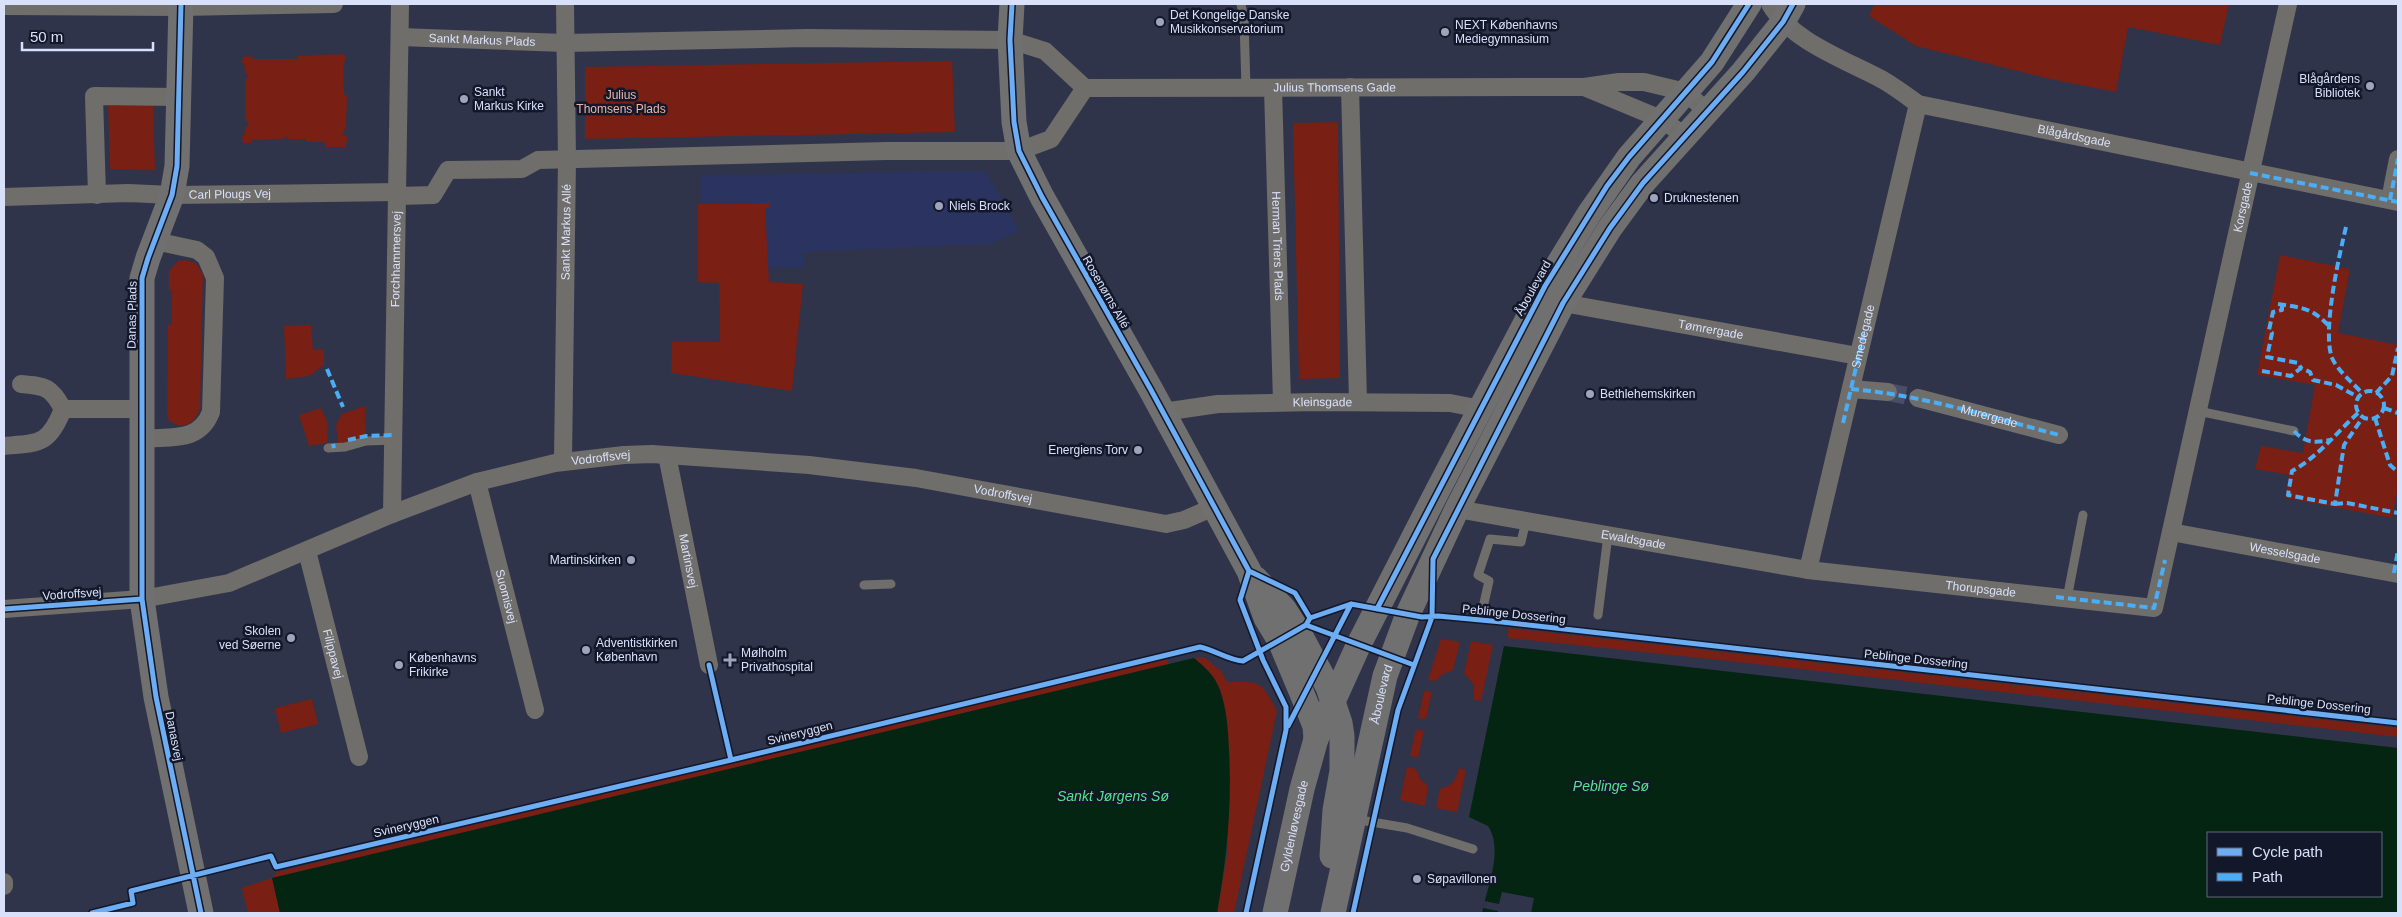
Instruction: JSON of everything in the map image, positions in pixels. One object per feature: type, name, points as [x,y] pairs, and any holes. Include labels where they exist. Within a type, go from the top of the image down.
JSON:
[{"type":"street","points":[[4,6],[334,4]]},
{"type":"street","name":"Forchhammersvej","points":[[392,514],[395,440],[400,4]]},
{"type":"street","name":"Sankt Markus Allé","points":[[563,462],[567,159],[565,4]]},
{"type":"street","name":"Rosenørns Allé","points":[[1012,4],[1010,40],[1014,122],[1020,151],[1042,197],[1164,412],[1249,571],[1266,618],[1280,641],[1302,691],[1315,726],[1316,739]]},
{"type":"street","name":"Åboulevard","points":[[1333,699],[1359,644],[1545,286],[1568,246],[1613,179],[1724,45],[1749,4]]},
{"type":"street","name":"Korsgade","points":[[2154,608],[2288,4]]},
{"type":"street","name":"Danas Plads","points":[[142,600],[142,278],[172,195],[176,166],[181,6]]},
{"type":"street","name":"Åboulevard","points":[[1353,818],[1391,656],[1408,614],[1457,510],[1563,303],[1610,228],[1632,198],[1706,111],[1743,72],[1780,10]]},
{"type":"street","name":"Blågårdsgade","points":[[1780,10],[1819,48],[1885,81],[1918,104],[2394,201]]},
{"type":"street","name":"Sankt Markus Plads","points":[[400,37],[565,43]]},
{"type":"street","points":[[398,194],[433,195],[448,170],[522,169],[538,160],[904,151],[1020,151],[1050,139],[1085,88],[1045,51],[1010,40],[807,38],[565,43]]},
{"type":"street","name":"Julius Thomsens Gade","points":[[1085,88],[1584,87],[1619,82],[1644,82],[1686,92]]},
{"type":"street","points":[[1350,87],[1358,401]]},
{"type":"street","name":"Julius Thomsens Gade","points":[[1584,87],[1661,119],[1685,136]]},
{"type":"street","name":"Herman Triers Plads","points":[[1273,88],[1282,402]]},
{"type":"street","points":[[1686,92],[1706,111]]},
{"type":"street","points":[[97,195],[94,96],[178,97]]},
{"type":"street","name":"Smedegade","points":[[1808,570],[1918,104]]},
{"type":"street","points":[[2394,201],[2398,159]]},
{"type":"street","name":"Carl Plougs Vej","points":[[4,197],[128,193],[172,195],[398,194]]},
{"type":"street","points":[[142,438],[190,435],[200,431],[207,423],[211,412],[215,278],[211,265],[206,257],[197,250],[155,241]]},
{"type":"street","name":"Tømrergade","points":[[1563,303],[1858,356]]},
{"type":"street","points":[[4,446],[38,443],[48,438],[56,427],[63,409],[54,392],[43,385],[21,384]]},
{"type":"street","points":[[1851,389],[1888,392]]},
{"type":"street","name":"Murergade","points":[[1918,398],[2059,435]]},
{"type":"street","name":"Kleinsgade","points":[[1164,412],[1218,404],[1358,401],[1450,403],[1481,409]]},
{"type":"street","points":[[63,409],[142,409]]},
{"type":"street","name":"Vodroffsvej","points":[[4,609],[142,600],[229,584],[392,514],[477,482],[563,462],[624,455],[667,455],[808,465],[916,478],[1166,524],[1184,520],[1214,507]]},
{"type":"street","name":"Martinsvej","points":[[667,455],[709,665]]},
{"type":"street","name":"Suomisvej","points":[[477,482],[535,710]]},
{"type":"street","name":"Ewaldsgade","points":[[1457,510],[1808,570]]},
{"type":"street","name":"Wesselsgade","points":[[2171,532],[2398,574]]},
{"type":"street","name":"Filippavej","points":[[307,551],[359,757]]},
{"type":"street","name":"Thorupsgade","points":[[1808,570],[2154,608]]},
{"type":"street","name":"Rosenørns Allé","points":[[1249,571],[1284,609],[1318,668],[1333,699],[1340,723],[1343,753],[1335,810],[1331,913]]},
{"type":"street","name":"Danasvej","points":[[142,600],[156,697],[192,874],[202,913]]},
{"type":"street","name":"Gyldenløvesgade","points":[[1275,913],[1302,788],[1316,739],[1333,699]]},
{"type":"street","points":[[1331,913],[1353,818]]},
{"type":"street","points":[[1289,913],[1291,840]]},
{"type":"lane","points":[[1241,4],[1244,20],[1246,88]]},
{"type":"lane","points":[[2198,411],[2294,431]]},
{"type":"lane","points":[[328,448],[345,447],[366,441],[395,440]]},
{"type":"lane","points":[[2067,599],[2083,515]]},
{"type":"lane","points":[[1484,603],[1489,581],[1478,575],[1490,539],[1521,542],[1526,521]]},
{"type":"lane","points":[[1598,615],[1608,535]]},
{"type":"lane","points":[[864,585],[890,584]]},
{"type":"lane","points":[[1353,818],[1407,828],[1472,849]]},
{"type":"shaded area","points":[[986,171],[1019,231],[991,244],[803,252],[803,268],[769,267],[769,282],[698,282],[698,205],[702,203],[702,175]]},
{"type":"green space","points":[[1874,4],[2229,4],[2220,45],[2128,27],[2116,92],[2050,79],[1916,46],[1869,16]]},
{"type":"green space","points":[[343,54],[346,57],[343,67],[344,94],[347,95],[346,128],[342,134],[348,137],[345,147],[325,147],[325,142],[306,142],[306,139],[290,139],[285,137],[283,139],[252,140],[251,143],[243,143],[242,136],[244,136],[245,128],[249,124],[245,119],[245,80],[248,76],[242,63],[243,57],[252,56],[252,59],[298,59],[298,56]]},
{"type":"green space","name":"Julius Thomsens Plads","points":[[952,61],[955,132],[585,139],[585,67]]},
{"type":"green space","points":[[108,103],[153,103],[155,170],[110,169]]},
{"type":"green space","points":[[1338,122],[1340,378],[1299,379],[1293,123]]},
{"type":"green space","points":[[769,203],[769,208],[765,208],[769,282],[803,284],[792,391],[671,373],[672,342],[720,342],[719,283],[698,282],[698,204]]},
{"type":"green space","points":[[2280,255],[2350,269],[2338,333],[2398,345],[2398,486],[2392,518],[2285,498],[2289,475],[2255,469],[2261,446],[2303,453],[2315,385],[2257,375]]},
{"type":"green space","points":[[185,260],[196,263],[203,275],[200,409],[191,422],[179,425],[169,421],[167,414],[168,325],[172,325],[172,291],[169,290],[169,271],[178,261]]},
{"type":"green space","points":[[311,325],[313,350],[324,349],[324,365],[309,376],[286,379],[284,326]]},
{"type":"green space","points":[[365,406],[366,438],[338,445],[336,425],[342,414]]},
{"type":"green space","points":[[321,408],[328,424],[327,443],[309,446],[299,415]]},
{"type":"green space","points":[[1509,628],[2398,728],[2398,737],[1720,660],[1507,638]]},
{"type":"green space","points":[[1441,639],[1460,642],[1453,670],[1441,675],[1436,681],[1428,680]]},
{"type":"green space","points":[[1471,641],[1493,645],[1481,701],[1474,700],[1474,685],[1464,673]]},
{"type":"green space","points":[[1204,657],[1221,671],[1227,682],[1247,682],[1259,685],[1263,688],[1277,711],[1234,913],[1217,913],[1228,850],[1210,672],[1194,658]]},
{"type":"green space","points":[[1167,658],[1169,664],[272,878],[277,872]]},
{"type":"green space","points":[[1424,691],[1432,692],[1426,719],[1418,718]]},
{"type":"green space","points":[[312,699],[318,724],[281,733],[275,708]]},
{"type":"green space","points":[[1416,729],[1424,731],[1418,758],[1410,756]]},
{"type":"green space","points":[[1407,767],[1416,769],[1421,780],[1428,786],[1425,806],[1400,800]]},
{"type":"green space","points":[[1459,768],[1466,770],[1457,812],[1436,808],[1440,789],[1453,782]]},
{"type":"green space","points":[[272,878],[280,913],[248,913],[242,888]]},
{"type":"water","name":"Peblinge Sø","points":[[1504,646],[2398,748],[2398,913],[1482,913],[1493,869],[1495,846],[1488,826],[1469,817]]},
{"type":"water","name":"Sankt Jørgens Sø","points":[[1194,658],[1209,672],[1218,685],[1228,728],[1229,812],[1224,872],[1217,913],[280,913],[272,878]]},
{"type":"pier","points":[[1502,892],[1534,898],[1531,913],[1498,913],[1498,911],[1483,908],[1484,901],[1499,904]]},
{"type":"tunnel","points":[[1888,392],[1918,398]]},
{"type":"marked path","points":[[2390,200],[2398,159]]},
{"type":"marked path","points":[[2250,173],[2398,202]]},
{"type":"marked path","points":[[2346,227],[2339,256],[2330,312],[2329,346],[2335,363],[2362,393]]},
{"type":"marked path","points":[[2278,304],[2307,310],[2318,316],[2331,328]]},
{"type":"marked path","points":[[2282,305],[2282,310],[2273,312],[2269,330],[2272,333],[2267,357],[2298,363],[2301,368]]},
{"type":"marked path","points":[[1843,423],[1865,329]]},
{"type":"marked path","points":[[2376,393],[2392,376],[2398,348]]},
{"type":"marked path","points":[[2262,371],[2291,376],[2301,368],[2310,372],[2313,380],[2336,385],[2358,397]]},
{"type":"marked path","points":[[327,369],[343,407]]},
{"type":"marked path","points":[[1851,389],[1930,401],[2059,435]]},
{"type":"marked path","points":[[2370,391],[2380,395],[2384,405],[2380,415],[2370,419],[2360,415],[2356,405],[2360,395],[2370,391]]},
{"type":"marked path","points":[[2384,408],[2398,413]]},
{"type":"marked path","points":[[2358,413],[2319,452],[2292,471],[2288,495],[2335,504],[2344,445],[2363,417]]},
{"type":"marked path","points":[[2375,418],[2390,465],[2398,472]]},
{"type":"marked path","points":[[2294,431],[2306,440],[2319,442],[2330,440]]},
{"type":"marked path","points":[[348,440],[366,436],[395,435]]},
{"type":"marked path","points":[[333,444],[334,448]]},
{"type":"marked path","points":[[2335,504],[2347,503],[2398,513]]},
{"type":"marked path","points":[[2394,573],[2398,550]]},
{"type":"marked path","points":[[2056,597],[2154,608],[2165,560]]},
{"type":"cycle path","points":[[181,4],[177,166],[172,195],[142,278],[142,599],[156,697],[201,913]]},
{"type":"cycle path","points":[[1012,4],[1010,40],[1014,122],[1019,151],[1042,197],[1151,390],[1249,571]]},
{"type":"cycle path","points":[[1377,609],[1545,286],[1607,186],[1629,157],[1712,62],[1749,4]]},
{"type":"cycle path","points":[[1353,913],[1398,710],[1432,617],[1433,559],[1563,303],[1610,228],[1643,183],[1743,72],[1783,22],[1793,4]]},
{"type":"cycle path","points":[[1249,571],[1295,593],[1310,618]]},
{"type":"cycle path","points":[[1246,913],[1286,730],[1286,707],[1263,660],[1240,600],[1249,571]]},
{"type":"cycle path","points":[[4,609],[142,599]]},
{"type":"cycle path","name":"Peblinge Dossering","points":[[1310,618],[1351,604],[1422,617],[1438,616],[1502,622],[2398,723]]},
{"type":"cycle path","points":[[1288,726],[1351,604]]},
{"type":"cycle path","name":"Svineryggen","points":[[92,913],[133,903],[131,891],[271,856],[276,867],[1200,647],[1232,659],[1243,661],[1306,625],[1310,618]]},
{"type":"cycle path","points":[[1306,625],[1414,665]]},
{"type":"cycle path","points":[[709,665],[731,760]]},
{"type":"place","name":"Det Kongelige Danske Musikkonservatorium","points":[[1160,22]]},
{"type":"place","name":"NEXT Københavns Mediegymnasium","points":[[1445,32]]},
{"type":"place","name":"Blågårdens Bibliotek","points":[[2370,86]]},
{"type":"place","name":"Sankt Markus Kirke","points":[[464,99]]},
{"type":"place","name":"Druknestenen","points":[[1654,198]]},
{"type":"place","name":"Niels Brock","points":[[939,206]]},
{"type":"place","name":"Bethlehemskirken","points":[[1590,394]]},
{"type":"place","name":"Energiens Torv","points":[[1138,450]]},
{"type":"place","name":"Martinskirken","points":[[631,560]]},
{"type":"place","name":"Skolen ved Søerne","points":[[291,638]]},
{"type":"place","name":"Adventistkirken København","points":[[586,650]]},
{"type":"place","name":"Mølholm Privathospital","points":[[730,660]]},
{"type":"place","name":"Københavns Frikirke","points":[[399,665]]},
{"type":"place","name":"Søpavillonen","points":[[1417,879]]}]
